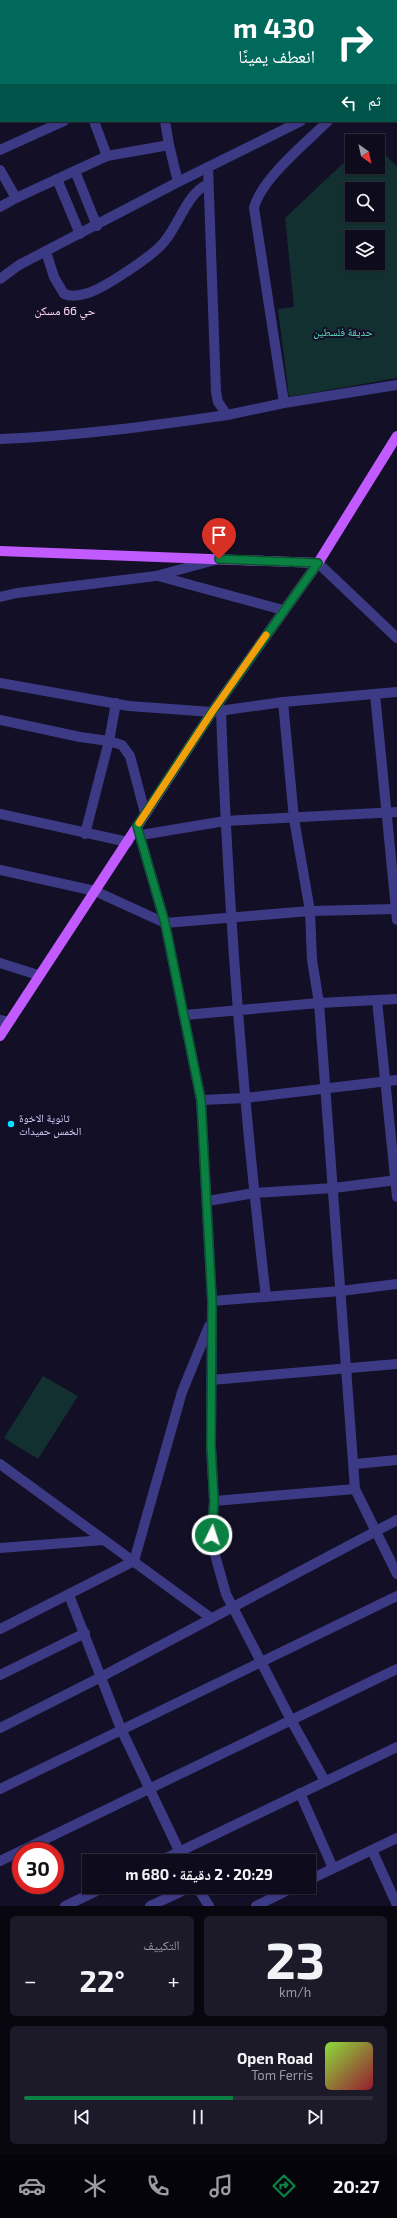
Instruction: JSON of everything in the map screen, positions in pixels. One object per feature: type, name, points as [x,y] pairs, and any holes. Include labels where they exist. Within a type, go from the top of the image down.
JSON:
[{"type":"main road","points":[[0,1036],[4,1021],[38,975],[128,842],[139,830],[145,813],[216,712],[283,610],[318,563],[397,436]]},
{"type":"main road","points":[[0,551],[318,563]]},
{"type":"street","points":[[0,150],[62,122]]},
{"type":"street","points":[[94,122],[107,156]]},
{"type":"street","points":[[165,122],[178,182]]},
{"type":"street","points":[[0,279],[19,265],[97,226],[178,182],[299,122]]},
{"type":"street","points":[[284,402],[254,208],[264,186],[327,122]]},
{"type":"street","points":[[0,207],[16,198],[107,156],[169,145]]},
{"type":"street","points":[[208,167],[216,392],[218,402],[227,415]]},
{"type":"street","points":[[0,171],[16,198]]},
{"type":"street","points":[[75,171],[97,226]]},
{"type":"street","points":[[57,179],[80,234]]},
{"type":"street","points":[[46,252],[54,277],[64,294],[72,297],[90,293],[154,253],[171,233],[196,192],[208,184]]},
{"type":"street","points":[[0,438],[28,438],[121,429],[227,415],[284,402],[397,384]]},
{"type":"street","points":[[0,597],[17,593],[156,576],[219,559]]},
{"type":"street","points":[[318,563],[397,638]]},
{"type":"street","points":[[156,576],[283,610]]},
{"type":"street","points":[[0,683],[116,703],[216,712],[283,702],[397,692]]},
{"type":"street","points":[[375,694],[392,813],[397,920]]},
{"type":"street","points":[[283,702],[294,819],[310,911],[312,960],[319,1003],[355,1464],[355,1489],[397,1574]]},
{"type":"street","points":[[85,834],[109,741],[116,703]]},
{"type":"street","points":[[216,712],[232,916],[237,1011],[254,1193],[266,1297]]},
{"type":"street","points":[[0,720],[80,737],[109,741],[122,745],[130,756],[145,813]]},
{"type":"street","points":[[325,1781],[290,1720],[222,1587],[214,1551],[212,1535],[214,1501],[211,1446],[212,1301],[208,1201],[201,1100],[185,1015],[165,923],[139,830],[225,822],[392,813]]},
{"type":"street","points":[[0,814],[85,834],[128,842]]},
{"type":"street","points":[[0,870],[96,891],[165,923],[232,916],[310,911],[397,909]]},
{"type":"street","points":[[0,963],[38,975]]},
{"type":"street","points":[[185,1015],[319,1003],[397,999]]},
{"type":"street","points":[[377,1000],[397,1197]]},
{"type":"street","points":[[201,1100],[246,1098],[386,1080],[397,1080]]},
{"type":"street","points":[[208,1201],[254,1193],[334,1188],[396,1180]]},
{"type":"street","points":[[212,1301],[341,1291],[397,1284]]},
{"type":"street","points":[[1,1626],[69,1595],[134,1561],[182,1392],[211,1323]]},
{"type":"street","points":[[211,1380],[347,1370],[397,1364]]},
{"type":"street","points":[[355,1464],[397,1460]]},
{"type":"street","points":[[0,1464],[211,1618]]},
{"type":"street","points":[[214,1501],[355,1489]]},
{"type":"street","points":[[0,1728],[101,1677],[374,1530],[397,1520]]},
{"type":"street","points":[[0,1548],[104,1540]]},
{"type":"street","points":[[69,1595],[121,1729],[181,1854]]},
{"type":"street","points":[[0,1789],[260,1661],[397,1596]]},
{"type":"street","points":[[0,1675],[85,1633]]},
{"type":"street","points":[[0,1861],[290,1720],[397,1670]]},
{"type":"street","points":[[188,1854],[300,1793],[397,1747]]},
{"type":"street","points":[[300,1793],[333,1868]]},
{"type":"street","points":[[316,1876],[397,1838]]},
{"type":"street","points":[[372,1850],[397,1905]]},
{"type":"street","points":[[65,1906],[91,1894]]},
{"type":"street","points":[[150,1906],[176,1894]]},
{"type":"street","points":[[201,1894],[209,1906]]},
{"type":"street","points":[[256,1906],[280,1894]]},
{"type":"green space","name":"حديقة فلسطين","points":[[385,154],[397,167],[397,378],[289,397],[278,309],[294,307],[285,218],[345,162],[345,174],[385,174]]},
{"type":"green space","points":[[43,1376],[78,1396],[38,1459],[4,1438]]},
{"type":"slow traffic","points":[[139,823],[152,801],[212,712],[266,635]]},
{"type":"place","name":"ثانوية الاخوة الخمس حميدات","points":[[11,1124]]},
{"type":"district","name":"حي 66 مسكن","points":[[65,311]]},
{"type":"route","points":[[212,1535],[214,1501],[211,1446],[212,1301],[208,1201],[201,1100],[185,1015],[165,923],[141,834],[137,826],[152,801],[212,712],[283,610],[318,563],[219,559]]}]
